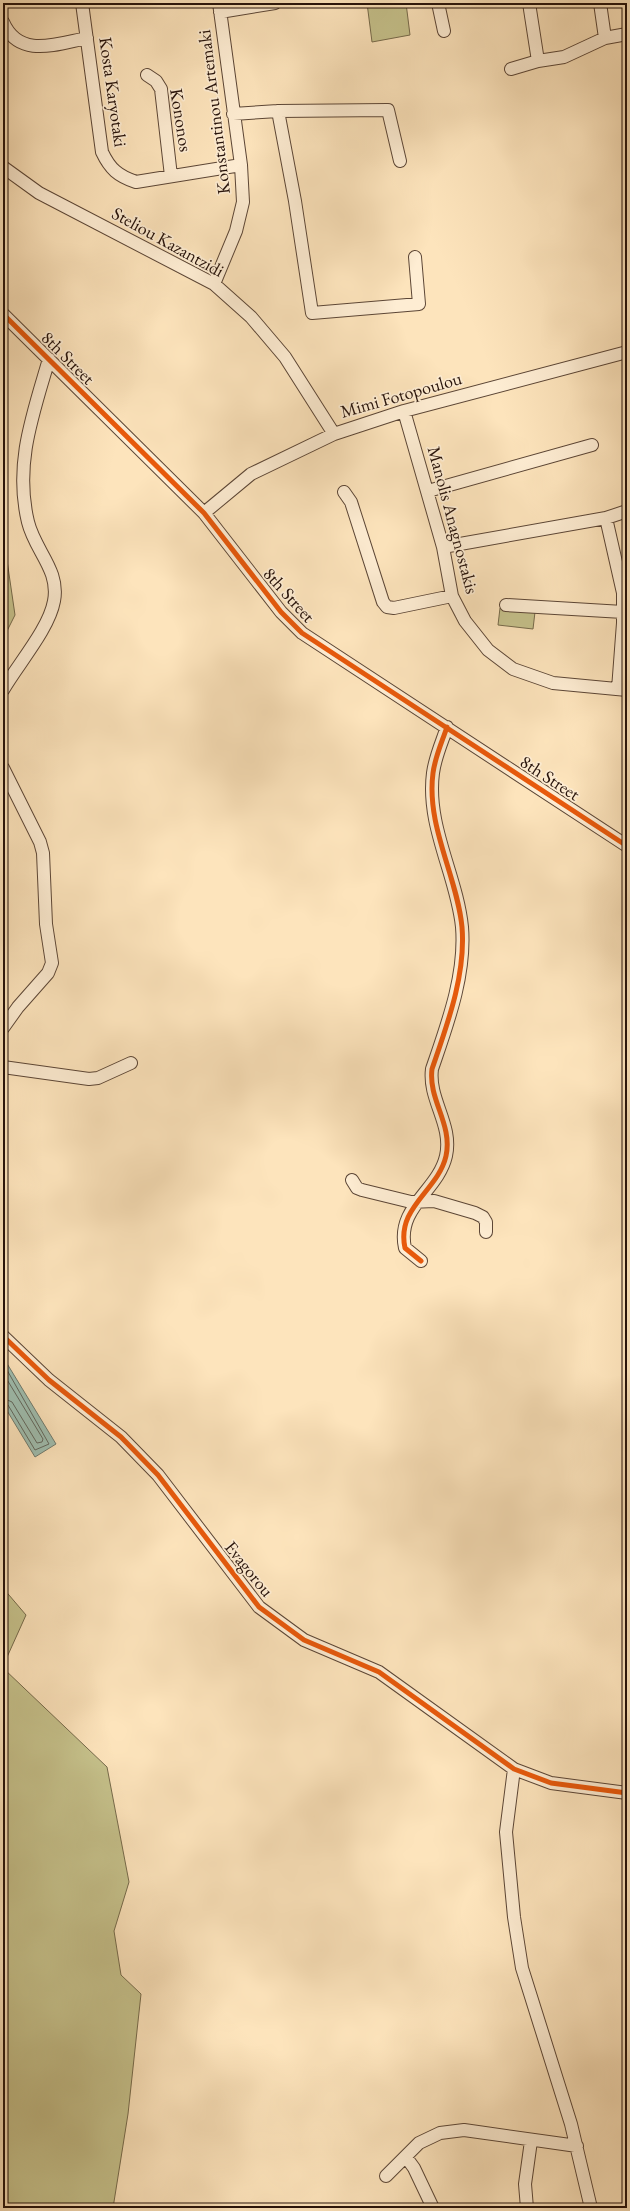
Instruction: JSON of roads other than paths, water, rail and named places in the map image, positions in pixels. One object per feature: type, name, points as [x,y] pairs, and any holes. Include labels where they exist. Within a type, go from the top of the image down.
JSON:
[{"type":"street","name":"Kosta Karyotaki","points":[[82,3],[102,152],[108,166],[121,177],[136,182],[241,165]]},
{"type":"street","points":[[219,7],[275,3]]},
{"type":"street","points":[[438,3],[444,31]]},
{"type":"street","points":[[529,3],[538,61]]},
{"type":"street","points":[[600,3],[605,38]]},
{"type":"street","name":"Konstantinou Artemaki","points":[[214,284],[236,231],[243,202],[241,165],[219,7]]},
{"type":"street","points":[[3,22],[7,32],[22,45],[42,47],[86,38]]},
{"type":"street","points":[[511,69],[538,61],[564,57],[605,38],[627,34]]},
{"type":"street","name":"Kononos","points":[[147,75],[156,81],[161,89],[171,176]]},
{"type":"street","points":[[233,114],[278,111],[388,110],[400,162]]},
{"type":"street","points":[[278,111],[295,201],[312,313],[419,304],[415,257]]},
{"type":"street","name":"Steliou Kazantzidi","points":[[5,173],[40,193],[214,284],[251,317],[285,357],[334,434]]},
{"type":"street","name":"8th Street","points":[[3,314],[204,513],[280,612],[302,633],[627,846]]},
{"type":"street","name":"Mimi Fotopoulou","points":[[204,513],[251,474],[334,434],[404,411],[627,352]]},
{"type":"street","points":[[3,690],[17,666],[47,623],[54,601],[56,588],[54,576],[29,524],[23,461],[25,443],[49,359]]},
{"type":"street","name":"Manolis Anagnostakis","points":[[404,411],[443,547],[452,596],[465,621],[488,650],[513,669],[553,683],[622,689]]},
{"type":"street","points":[[428,491],[592,445]]},
{"type":"street","points":[[344,492],[351,502],[383,602],[387,607],[394,608],[452,596]]},
{"type":"street","points":[[443,547],[606,518],[627,511]]},
{"type":"street","points":[[606,518],[623,593],[622,689]]},
{"type":"street","points":[[506,605],[623,612]]},
{"type":"street","points":[[421,1261],[405,1248],[403,1242],[409,1211],[434,1183],[446,1154],[445,1126],[434,1098],[431,1080],[432,1069],[454,997],[462,947],[460,912],[435,818],[432,789],[435,765],[447,727]]},
{"type":"street","points":[[3,768],[43,853],[46,924],[52,963],[48,973],[18,1007],[3,1028]]},
{"type":"street","points":[[3,1067],[89,1079],[98,1078],[131,1063]]},
{"type":"street","points":[[352,1180],[357,1188],[362,1190],[416,1202],[434,1200],[475,1213],[483,1217],[486,1222],[486,1232]]},
{"type":"street","name":"Evagorou","points":[[3,1336],[49,1380],[121,1437],[158,1475],[259,1607],[304,1640],[379,1672],[514,1769],[551,1783],[627,1793]]},
{"type":"street","points":[[514,1769],[506,1832],[514,1917],[522,1968],[577,2146],[591,2208]]},
{"type":"street","points":[[386,2176],[419,2143],[440,2133],[464,2130],[531,2141],[577,2146]]},
{"type":"street","points":[[527,2208],[525,2184],[531,2141]]},
{"type":"street","points":[[406,2157],[414,2168],[433,2208]]},
{"type":"water","points":[[3,1357],[56,1444],[35,1457],[3,1404]]}]
